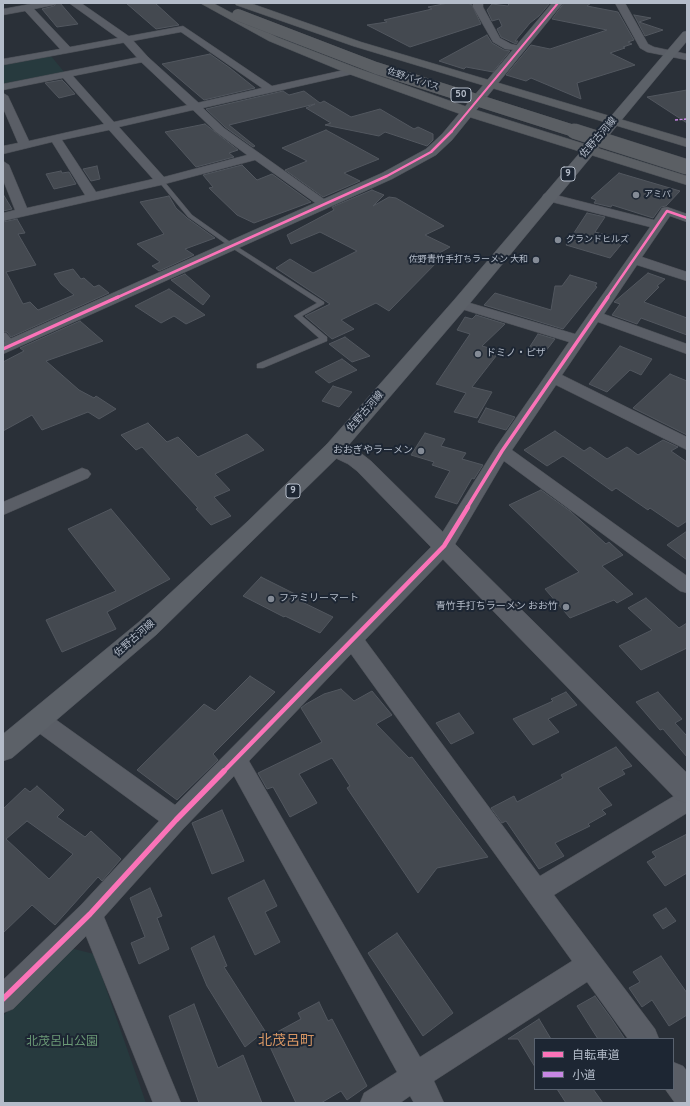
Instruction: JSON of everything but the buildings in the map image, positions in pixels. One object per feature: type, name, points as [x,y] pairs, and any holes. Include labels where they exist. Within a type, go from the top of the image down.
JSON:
[{"type":"highway","points":[[205,3],[273,39],[353,71],[468,112],[687,181]]},
{"type":"highway","name":"佐野バイパス","points":[[212,3],[242,10],[384,63],[687,158]]},
{"type":"highway","name":"佐野バイパス","points":[[229,3],[376,68],[687,167]]},
{"type":"highway","points":[[242,10],[687,143]]},
{"type":"main road","name":"佐野古河線","points":[[3,750],[40,721],[148,628],[256,526],[334,449],[460,304],[548,197],[687,34]]},
{"type":"street","points":[[3,12],[51,3]]},
{"type":"street","points":[[74,3],[126,39],[144,59],[220,130],[325,204]]},
{"type":"street","points":[[478,3],[478,7],[496,40],[508,47],[520,49]]},
{"type":"street","points":[[6,343],[325,204],[387,176],[431,152],[447,137],[558,3]]},
{"type":"street","points":[[620,3],[644,46],[651,50],[687,57]]},
{"type":"street","points":[[27,7],[67,50]]},
{"type":"street","points":[[3,49],[8,61],[183,29],[271,90]]},
{"type":"street","points":[[3,87],[144,59]]},
{"type":"street","points":[[3,150],[353,71]]},
{"type":"street","points":[[66,75],[161,181]]},
{"type":"street","points":[[3,96],[24,145]]},
{"type":"street","points":[[55,138],[92,196]]},
{"type":"street","points":[[3,217],[161,181],[256,156]]},
{"type":"street","points":[[3,165],[23,212]]},
{"type":"street","points":[[548,197],[658,225]]},
{"type":"street","points":[[3,998],[90,914],[176,820],[444,546],[502,451],[667,211],[687,218]]},
{"type":"street","points":[[634,259],[687,277]]},
{"type":"street","points":[[460,304],[579,340]]},
{"type":"street","points":[[595,316],[687,349]]},
{"type":"street","points":[[553,377],[687,444]]},
{"type":"street","points":[[334,449],[364,466],[687,791]]},
{"type":"street","points":[[502,451],[687,586]]},
{"type":"street","points":[[3,509],[82,474]]},
{"type":"street","points":[[352,639],[644,1038]]},
{"type":"street","points":[[40,721],[176,820]]},
{"type":"street","points":[[236,759],[430,1103]]},
{"type":"street","points":[[536,892],[687,800]]},
{"type":"street","points":[[90,914],[167,1103]]},
{"type":"street","points":[[374,1103],[590,965]]},
{"type":"street","points":[[674,1077],[687,1095]]},
{"type":"lane","points":[[161,181],[190,216],[231,245],[322,303],[297,316],[324,339],[260,366]]},
{"type":"green space","points":[[51,56],[65,73],[3,86],[3,65]]},
{"type":"green space","name":"北茂呂山公園","points":[[70,948],[94,954],[146,1103],[3,1103],[3,1016]]},
{"type":"marked path","points":[[675,120],[687,119]]},
{"type":"cycle path","points":[[3,349],[387,176],[431,152],[447,137],[558,3]]},
{"type":"cycle path","points":[[3,999],[90,914],[176,820],[444,546],[502,451],[667,211],[687,218]]},
{"type":"place","name":"アミパ","points":[[636,195]]},
{"type":"place","name":"グランドヒルズ","points":[[558,240]]},
{"type":"place","name":"佐野青竹手打ちラーメン 大和","points":[[536,260]]},
{"type":"place","name":"ドミノ・ピザ","points":[[478,354]]},
{"type":"place","name":"おおぎやラーメン","points":[[421,451]]},
{"type":"place","name":"ファミリーマート","points":[[271,599]]},
{"type":"place","name":"青竹手打ちラーメン おお竹","points":[[566,607]]},
{"type":"district","name":"北茂呂町","points":[[286,1042]]}]
